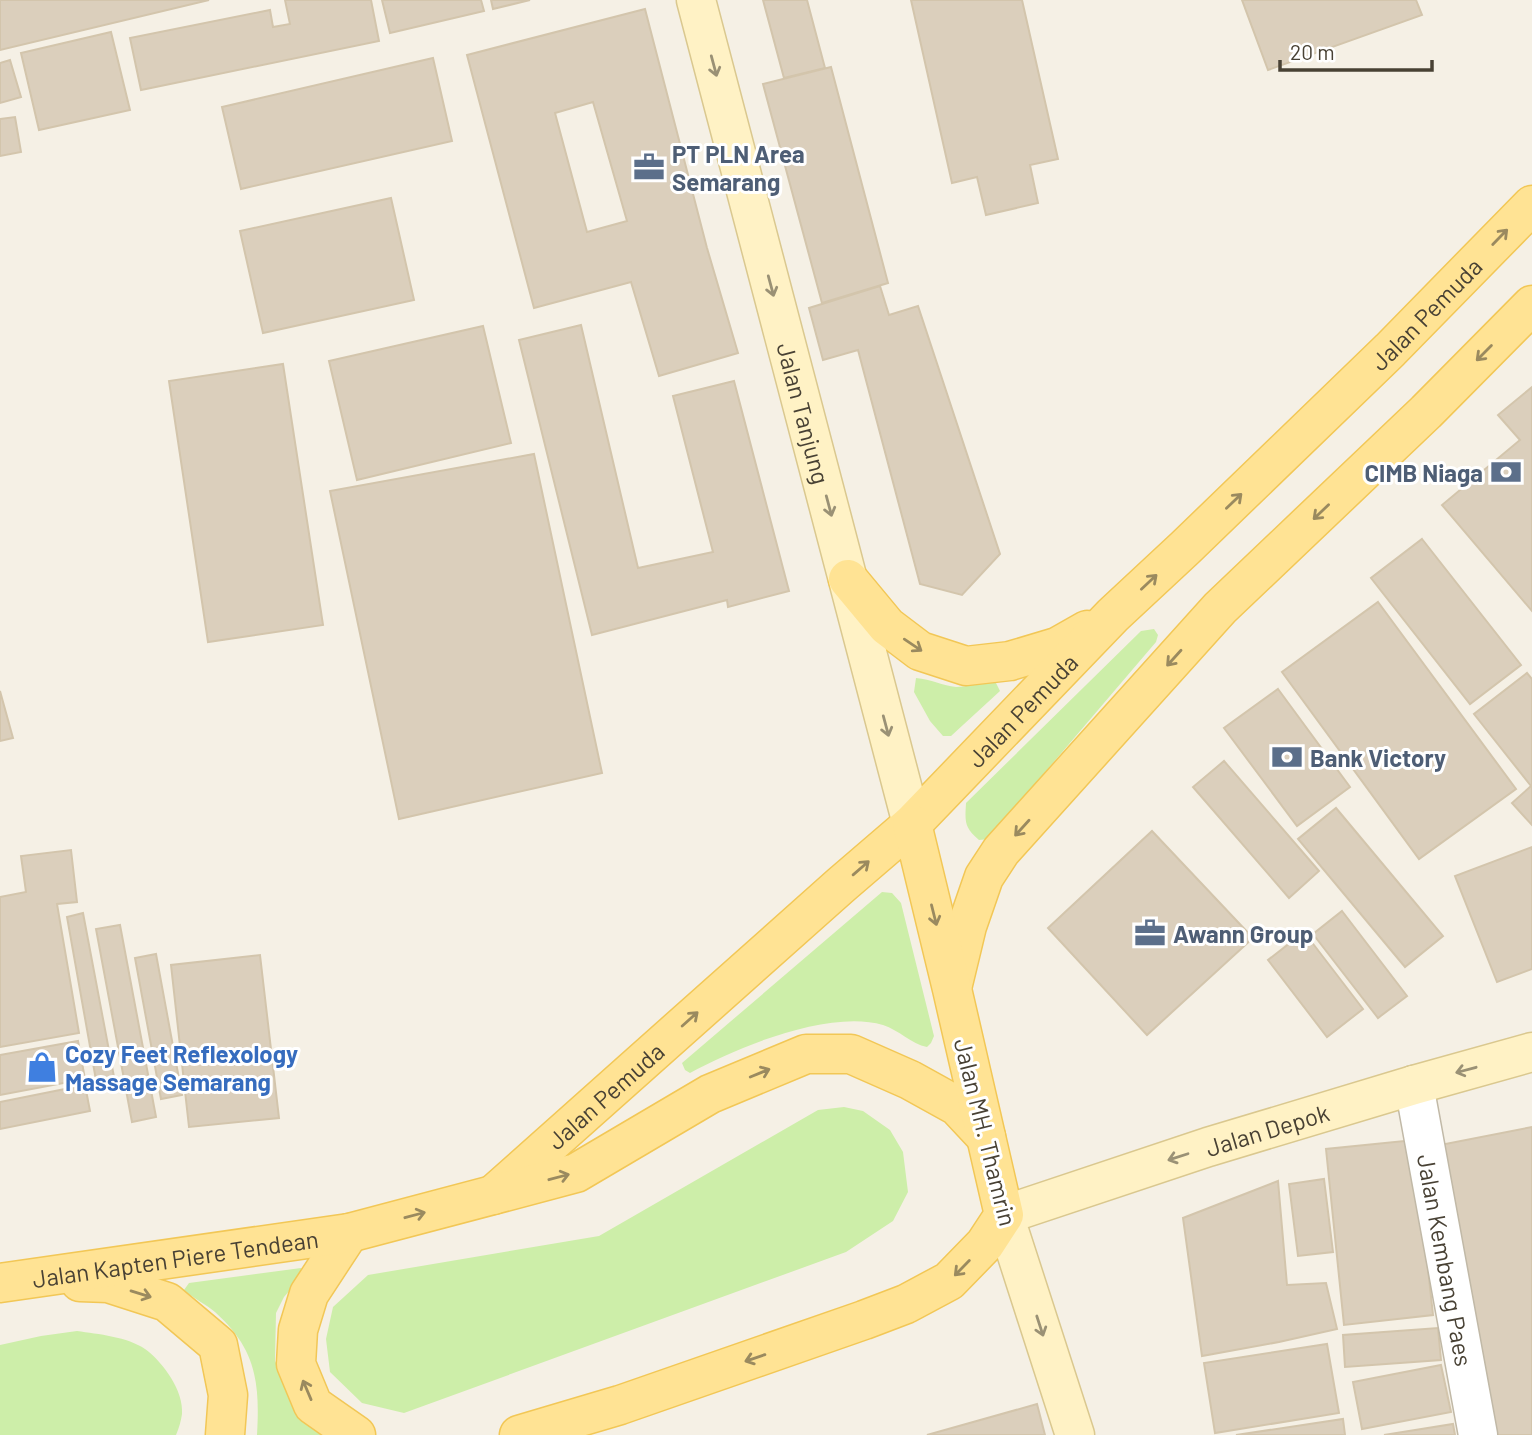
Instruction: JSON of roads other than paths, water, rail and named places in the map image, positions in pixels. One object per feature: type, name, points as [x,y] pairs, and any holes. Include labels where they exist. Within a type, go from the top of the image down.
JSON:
[{"type":"main road","name":"Jalan Tanjung","points":[[696,0],[912,824]]},
{"type":"main road","name":"Jalan Pemuda","points":[[493,1195],[912,824],[1113,615],[1390,349],[1532,205]]},
{"type":"main road","points":[[952,989],[967,926],[984,877],[1001,851],[1220,608],[1426,412],[1532,304]]},
{"type":"main road","points":[[848,579],[887,626],[920,651],[966,666],[1010,661],[1057,647],[1113,615]]},
{"type":"main road","name":"Jalan MH. Thamrin","points":[[912,824],[1004,1215],[1075,1435]]},
{"type":"main road","name":"Jalan Depok","points":[[1004,1215],[1208,1147],[1532,1052]]},
{"type":"main road","name":"Jalan Pemuda","points":[[349,1233],[576,1173],[710,1094],[806,1054],[851,1054],[910,1080],[957,1106],[986,1137]]},
{"type":"main road","points":[[519,1435],[620,1405],[906,1304],[949,1281],[985,1244],[1004,1215]]},
{"type":"main road","points":[[349,1233],[309,1294],[298,1331],[296,1364],[313,1405],[356,1435]]},
{"type":"main road","name":"Jalan Kapten Piere Tendean","points":[[13,1281],[349,1233]]},
{"type":"main road","points":[[13,1281],[108,1283],[167,1302],[218,1345],[229,1395],[225,1435]]},
{"type":"street","name":"Jalan Kembang Paes","points":[[1414,1085],[1478,1435]]},
{"type":"place","name":"PT PLN Area Semarang","points":[[649,167]]},
{"type":"place","name":"CIMB Niaga","points":[[1506,472]]},
{"type":"place","name":"Bank Victory","points":[[1287,757]]},
{"type":"place","name":"Awann Group","points":[[1150,933]]},
{"type":"place","name":"Cozy Feet Reflexology Massage Semarang","points":[[42,1067]]}]
